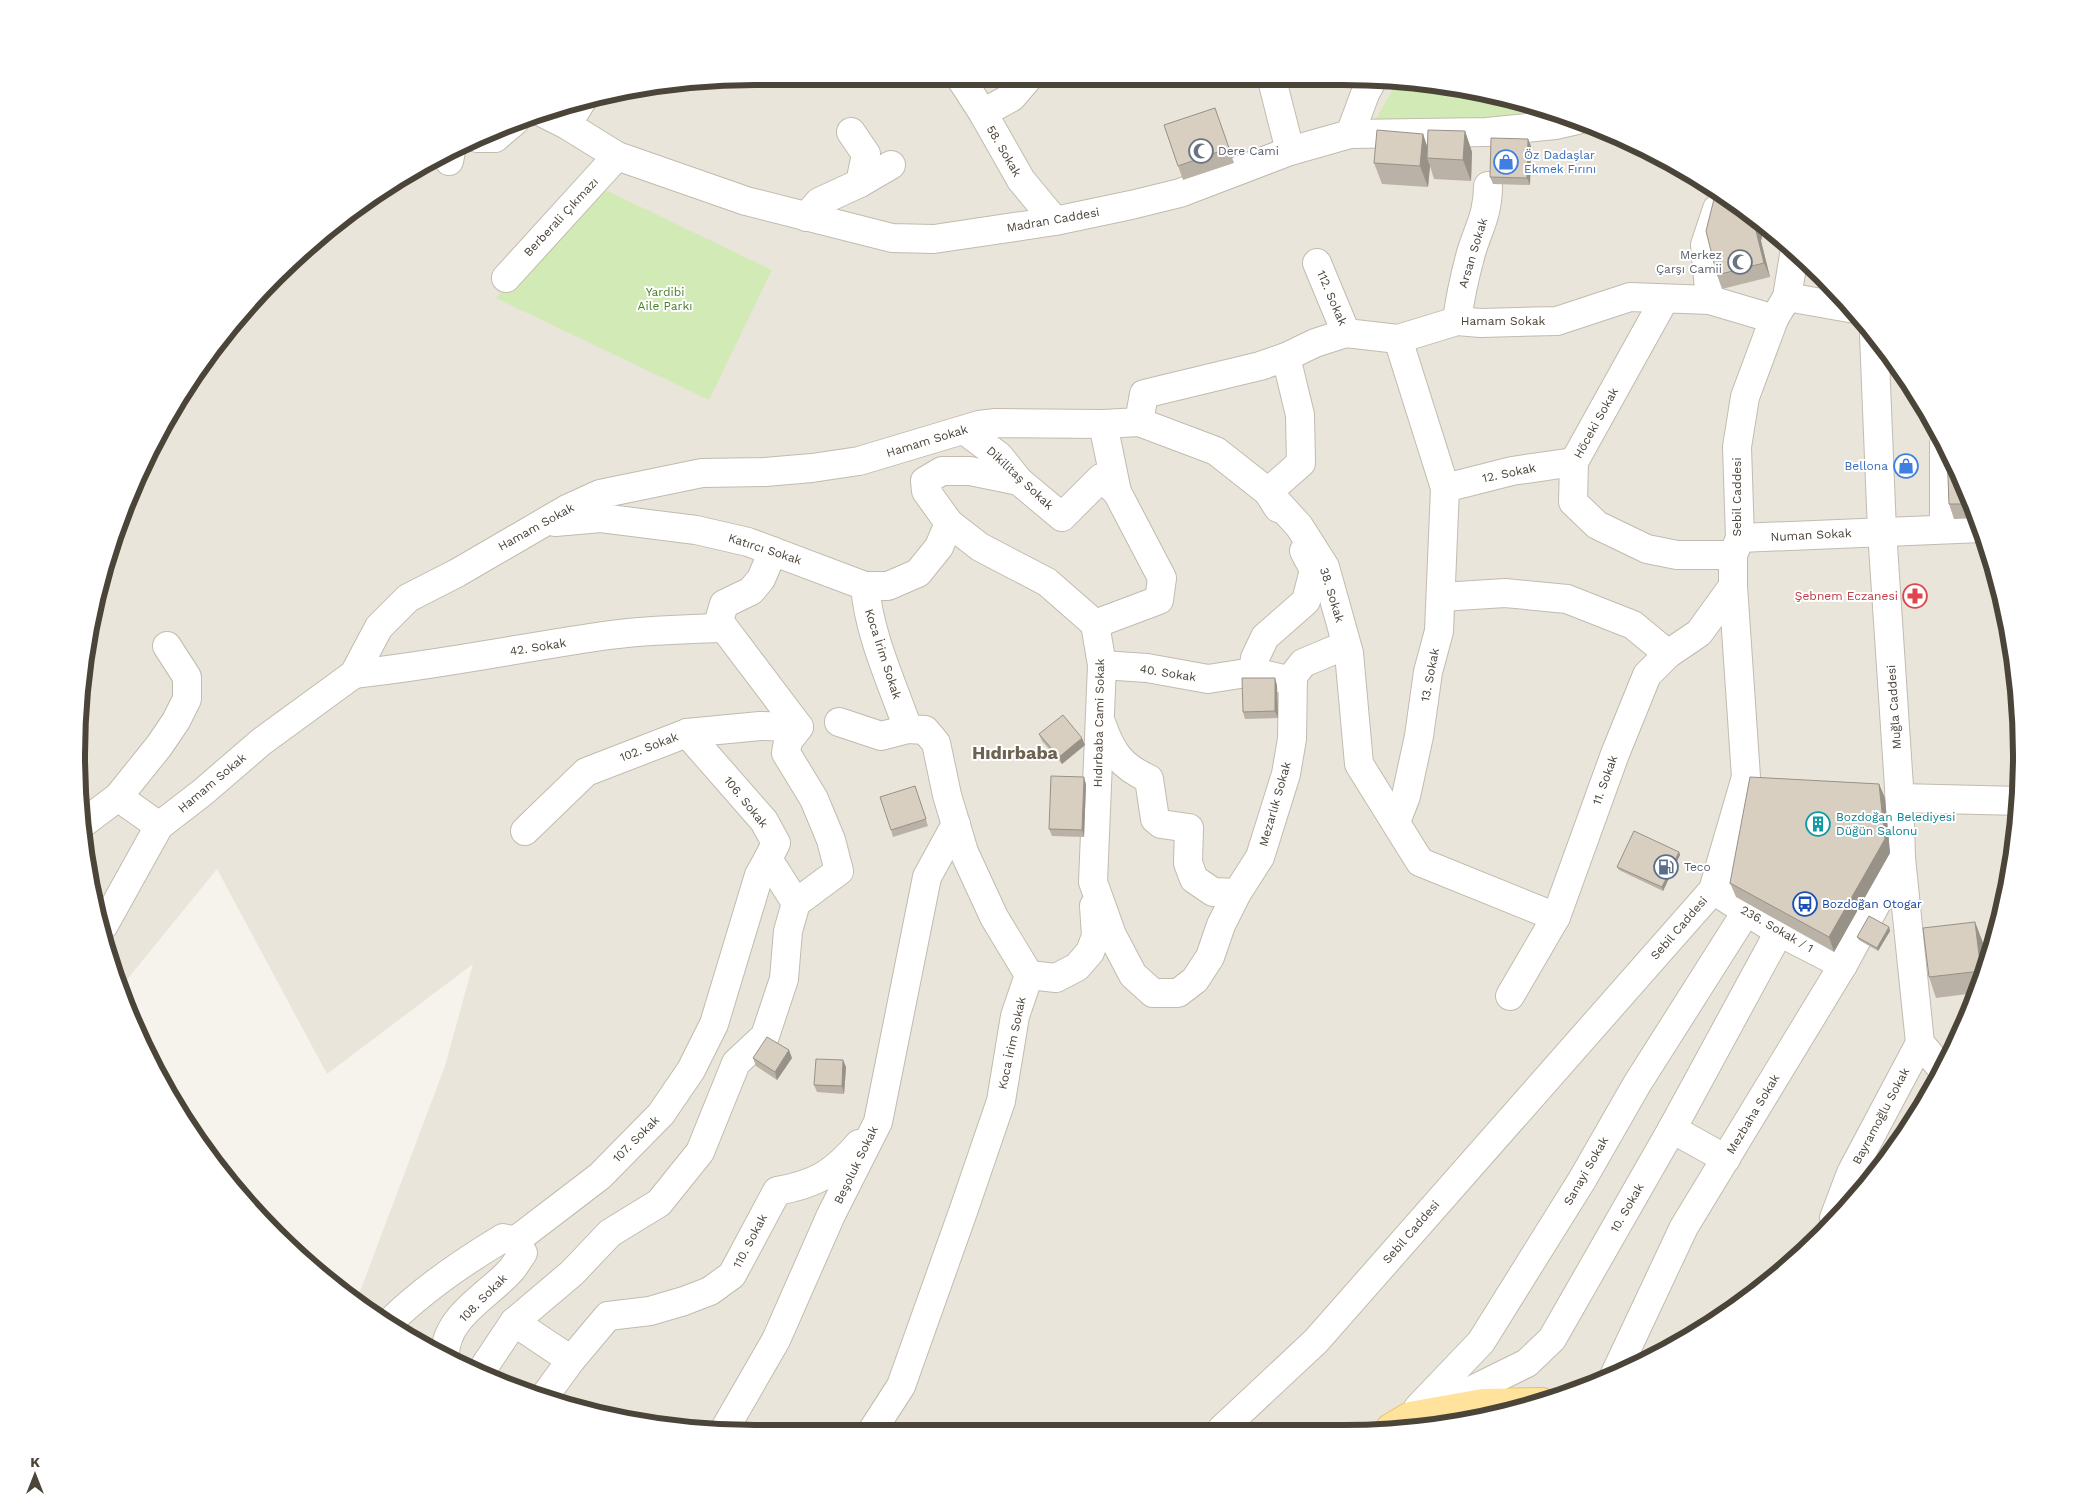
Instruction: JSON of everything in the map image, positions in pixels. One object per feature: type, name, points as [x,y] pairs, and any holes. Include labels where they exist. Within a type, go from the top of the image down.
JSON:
[{"type":"main road","points":[[1400,1422],[1483,1403],[1514,1402]]},
{"type":"street","name":"58. Sokak","points":[[965,85],[983,113],[1020,180],[1055,221]]},
{"type":"street","points":[[983,113],[1012,97],[1022,85]]},
{"type":"street","points":[[1273,85],[1290,151]]},
{"type":"street","points":[[1350,134],[1364,94],[1369,86]]},
{"type":"street","points":[[567,125],[576,110]]},
{"type":"street","name":"Madran Caddesi","points":[[552,117],[617,156],[746,202],[892,238],[934,239],[1055,221],[1180,193],[1290,151],[1350,134],[1487,132],[1564,123]]},
{"type":"street","points":[[851,132],[866,154],[860,183]]},
{"type":"street","name":"Berberali Çıkmazı","points":[[506,278],[617,156]]},
{"type":"street","points":[[806,217],[819,202],[860,183],[892,165]]},
{"type":"street","name":"Arsan Sokak","points":[[1457,321],[1462,283],[1472,249],[1484,223],[1488,201],[1488,186]]},
{"type":"street","points":[[1710,300],[1705,245],[1716,209],[1728,207]]},
{"type":"street","name":"Sebil Caddesi","points":[[1226,1425],[1316,1341],[1713,890],[1746,777],[1733,586],[1736,546],[1737,447],[1745,397],[1781,308],[1793,258]]},
{"type":"street","name":"112. Sokak","points":[[1317,263],[1346,333]]},
{"type":"street","name":"Hamam Sokak","points":[[159,826],[204,792],[261,742],[354,674],[379,627],[408,598],[457,573],[500,547],[546,523],[567,509],[600,494],[702,473],[765,472],[859,461],[979,425],[996,423],[1102,424],[1139,422],[1144,394],[1260,366],[1286,357],[1315,343],[1346,333],[1398,340],[1457,321],[1557,321],[1630,298],[1710,300],[1781,308],[1843,309]]},
{"type":"street","name":"Höceki Sokak","points":[[1664,300],[1574,462],[1573,502],[1597,525],[1647,549],[1677,554],[1736,546]]},
{"type":"street","name":"13. Sokak","points":[[1396,822],[1406,796],[1419,736],[1428,672],[1439,631],[1445,488],[1398,340]]},
{"type":"street","name":"Muğla Caddesi","points":[[1874,346],[1882,531],[1900,792],[1901,858],[1920,1043]]},
{"type":"street","points":[[1252,672],[1255,658],[1265,636],[1306,601],[1314,570],[1296,536],[1268,492],[1301,463],[1300,415],[1286,357]]},
{"type":"street","name":"38. Sokak","points":[[1139,422],[1184,437],[1216,451],[1268,492],[1299,526],[1325,567],[1349,653],[1359,764],[1396,822]]},
{"type":"street","points":[[1019,481],[970,471],[942,471],[925,481],[926,491],[949,523],[980,547],[1047,582],[1095,624],[1159,600],[1162,578],[1117,492],[1102,424]]},
{"type":"street","name":"Dikilitaş Sokak","points":[[964,430],[998,456],[1019,481],[1062,517],[1102,478],[1117,492]]},
{"type":"street","points":[[1944,459],[1944,529]]},
{"type":"street","name":"12. Sokak","points":[[1445,488],[1512,471],[1574,462]]},
{"type":"street","name":"Katırcı Sokak","points":[[546,523],[601,518],[696,530],[740,540],[865,586],[888,586],[918,573],[939,547],[949,523]]},
{"type":"street","name":"Numan Sokak","points":[[1736,546],[1882,531],[1973,528]]},
{"type":"street","points":[[484,1367],[514,1322],[572,1273],[610,1233],[659,1203],[700,1152],[736,1063],[765,1036],[784,979],[788,931],[796,903],[839,871],[831,840],[814,799],[792,766],[786,753],[788,741],[799,727],[719,621],[724,604],[751,591],[761,579],[772,551]]},
{"type":"street","name":"Koca İrim Sokak","points":[[865,586],[867,608],[908,729]]},
{"type":"street","name":"11. Sokak","points":[[1510,996],[1556,917],[1615,754],[1647,675],[1668,654],[1699,633],[1733,586]]},
{"type":"street","points":[[1441,598],[1505,593],[1567,599],[1633,625],[1668,654]]},
{"type":"street","name":"Hıdırbaba Cami Sokak","points":[[1095,624],[1102,665],[1093,882],[1112,935],[1133,975],[1153,993],[1178,993],[1195,980],[1210,957],[1221,926]]},
{"type":"street","name":"42. Sokak","points":[[354,674],[417,667],[611,635],[723,628]]},
{"type":"street","points":[[1292,681],[1293,676],[1304,662],[1346,645]]},
{"type":"street","points":[[88,819],[118,797],[159,746],[188,699],[187,677],[167,646]]},
{"type":"street","name":"40. Sokak","points":[[1102,665],[1147,668],[1208,679],[1252,672],[1292,681]]},
{"type":"street","name":"Mezarlık Sokak","points":[[1221,926],[1237,893],[1260,858],[1286,774],[1292,739],[1292,681]]},
{"type":"street","points":[[839,722],[881,736],[908,729],[925,730],[936,743],[947,795],[964,852],[994,917],[1028,975],[1056,978],[1078,967],[1090,952],[1096,936],[1093,882]]},
{"type":"street","points":[[1101,723],[1110,748],[1125,765],[1149,779],[1154,819],[1161,824],[1189,828],[1188,863],[1194,879],[1213,892],[1237,893]]},
{"type":"street","name":"102. Sokak","points":[[525,831],[586,772],[687,732],[760,726],[799,727]]},
{"type":"street","name":"106. Sokak","points":[[687,732],[764,821],[776,843],[768,859]]},
{"type":"street","points":[[1746,777],[1775,779]]},
{"type":"street","points":[[1871,785],[1900,792],[2012,800]]},
{"type":"street","points":[[106,921],[159,826],[118,797]]},
{"type":"street","points":[[1396,822],[1420,862],[1556,917]]},
{"type":"street","name":"Beşoluk Sokak","points":[[727,1424],[776,1340],[831,1215],[878,1122],[927,877],[956,824]]},
{"type":"street","name":"Mezbaha Sokak","points":[[1619,1365],[1684,1227],[1842,965],[1901,858]]},
{"type":"street","points":[[768,859],[796,903]]},
{"type":"street","name":"107. Sokak","points":[[394,1319],[433,1285],[479,1253],[503,1238],[515,1241],[600,1176],[661,1114],[691,1070],[714,1024],[759,875],[768,859]]},
{"type":"street","name":"236. Sokak / 1","points":[[1713,890],[1779,932],[1842,965]]},
{"type":"street","name":"Sanayi Sokak","points":[[1400,1422],[1481,1342],[1582,1180],[1637,1084],[1746,912]]},
{"type":"street","name":"10. Sokak","points":[[1400,1422],[1464,1394],[1527,1363],[1552,1339],[1672,1129],[1779,932]]},
{"type":"street","name":"Koca İrim Sokak","points":[[876,1425],[901,1386],[1001,1100],[1015,1016],[1028,975]]},
{"type":"street","points":[[1920,1043],[1937,1063]]},
{"type":"street","name":"Bayramoğlu Sokak","points":[[1850,1193],[1860,1178],[1920,1043]]},
{"type":"street","name":"110. Sokak","points":[[548,1391],[571,1360],[608,1316],[650,1311],[684,1301],[710,1291],[732,1275],[777,1191],[821,1179],[844,1161],[878,1122]]},
{"type":"street","points":[[1672,1129],[1726,1159]]},
{"type":"street","name":"108. Sokak","points":[[444,1348],[453,1327],[474,1303],[511,1270],[523,1253],[515,1241]]},
{"type":"street","points":[[514,1322],[571,1360]]},
{"type":"shaded area","points":[[711,86],[1387,86],[1474,98],[1516,108],[1599,136],[1639,154],[1715,198],[1751,223],[1785,251],[1847,313],[1875,347],[1900,383],[1944,459],[1962,499],[1977,540],[2000,624],[2012,711],[2012,799],[2007,842],[2000,886],[1977,970],[1962,1011],[1944,1051],[1923,1090],[1875,1163],[1847,1197],[1785,1259],[1751,1287],[1678,1335],[1639,1356],[1599,1374],[1516,1402],[1474,1412],[1387,1424],[711,1424],[624,1412],[582,1402],[499,1374],[459,1356],[420,1335],[359,1295],[445,1066],[473,964],[327,1074],[217,869],[125,982],[108,928],[98,886],[86,799],[86,711],[91,668],[98,624],[108,582],[136,499],[154,459],[198,383],[223,347],[251,313],[313,251],[347,223],[420,175],[459,154],[499,136],[582,108],[624,98]]},
{"type":"green space","points":[[1394,87],[1474,98],[1532,113],[1453,125],[1371,127]]},
{"type":"green space","name":"Yardibi Aile Parkı","points":[[599,187],[772,270],[709,400],[496,298]]},
{"type":"building","name":"Dere Cami","points":[[1215,108],[1229,148],[1178,166],[1164,125]]},
{"type":"building","points":[[1377,130],[1423,134],[1420,166],[1374,163]]},
{"type":"building","points":[[1428,130],[1465,131],[1463,160],[1427,158]]},
{"type":"building","points":[[1491,138],[1528,139],[1527,178],[1490,177]]},
{"type":"building","name":"Merkez Çarşı Camii","points":[[1714,198],[1755,226],[1764,263],[1717,275],[1706,231]]},
{"type":"building","points":[[1948,467],[1964,504],[1949,504]]},
{"type":"building","points":[[1242,678],[1275,678],[1275,711],[1243,712]]},
{"type":"building","points":[[1063,715],[1082,738],[1059,757],[1039,734]]},
{"type":"building","points":[[1051,776],[1084,777],[1082,830],[1049,829]]},
{"type":"building","points":[[1750,777],[1879,784],[1885,839],[1829,937],[1730,883]]},
{"type":"building","points":[[915,786],[926,819],[891,830],[880,797]]},
{"type":"building","points":[[1634,831],[1679,852],[1662,887],[1617,867]]},
{"type":"building","points":[[1869,916],[1889,927],[1877,948],[1857,937]]},
{"type":"building","points":[[1975,922],[1980,961],[1976,972],[1929,977],[1923,928]]},
{"type":"building","points":[[767,1037],[789,1050],[775,1072],[753,1058]]},
{"type":"building","points":[[816,1059],[843,1060],[842,1086],[814,1085]]},
{"type":"place","name":"Dere Cami","points":[[1201,151]]},
{"type":"place","name":"Öz Dadaşlar Ekmek Fırını","points":[[1506,162]]},
{"type":"place","name":"Merkez Çarşı Camii","points":[[1740,262]]},
{"type":"place","name":"Bellona","points":[[1906,466]]},
{"type":"place","name":"Şebnem Eczanesi","points":[[1915,596]]},
{"type":"place","name":"Bozdoğan Belediyesi Düğün Salonu","points":[[1818,824]]},
{"type":"place","name":"Teco","points":[[1666,867]]},
{"type":"place","name":"Bozdoğan Otogar","points":[[1805,904]]},
{"type":"district","name":"Hıdırbaba","points":[[1015,752]]}]
